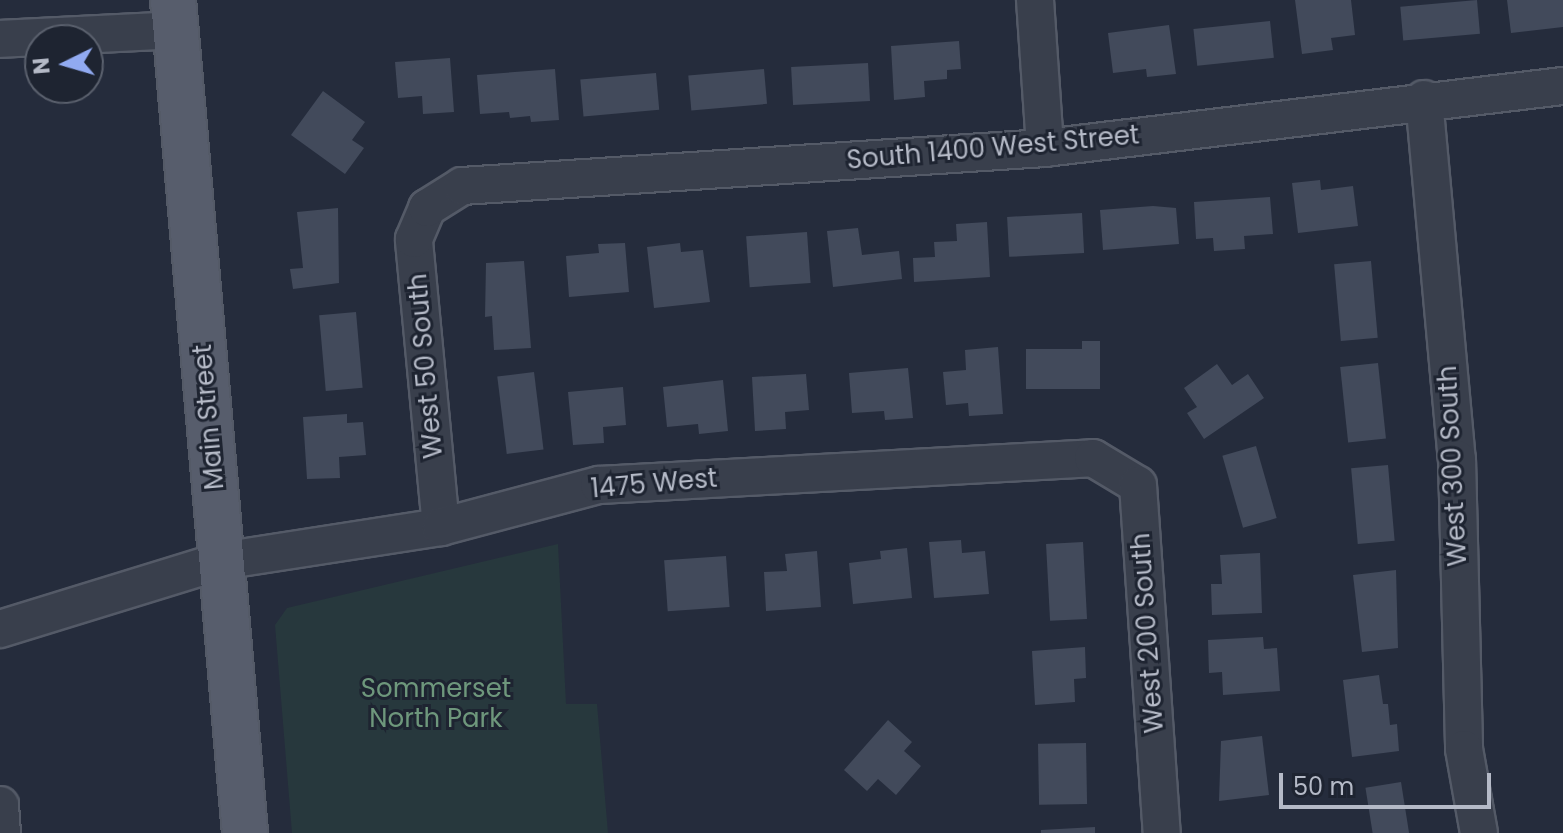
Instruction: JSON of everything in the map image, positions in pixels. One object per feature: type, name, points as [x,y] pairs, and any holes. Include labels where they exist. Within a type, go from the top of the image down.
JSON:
[{"type":"main road","name":"Main Street","points":[[174,15],[245,833]]},
{"type":"street","points":[[1035,0],[1045,148]]},
{"type":"street","points":[[0,39],[174,15]]},
{"type":"street","name":"South 1400 West Street","points":[[427,208],[462,186],[1045,148],[1424,99],[1563,86]]},
{"type":"street","name":"West 300 South","points":[[1424,99],[1457,459],[1464,749],[1479,833]]},
{"type":"street","name":"West 50 South","points":[[427,208],[414,239],[441,527]]},
{"type":"street","name":"1475 West","points":[[0,629],[221,561],[441,527],[599,485],[1093,458]]},
{"type":"street","name":"West 200 South","points":[[1093,458],[1138,485],[1162,833]]},
{"type":"street","points":[[0,805],[2,833]]},
{"type":"green space","name":"Sommerset North Park","points":[[558,544],[566,704],[597,704],[608,833],[292,833],[275,625],[287,608]]},
{"type":"building","points":[[1295,0],[1351,0],[1355,35],[1331,38],[1333,50],[1302,54]]},
{"type":"building","points":[[1477,0],[1480,34],[1403,41],[1400,7]]},
{"type":"building","points":[[1507,0],[1563,0],[1563,27],[1511,33]]},
{"type":"building","points":[[1270,21],[1274,58],[1197,66],[1193,29]]},
{"type":"building","points":[[1169,25],[1176,74],[1147,77],[1146,69],[1113,73],[1108,33]]},
{"type":"building","points":[[959,41],[961,69],[947,70],[947,79],[924,81],[925,97],[894,100],[891,46]]},
{"type":"building","points":[[450,58],[454,112],[423,114],[422,96],[398,98],[395,62]]},
{"type":"building","points":[[868,63],[870,101],[793,105],[791,67]]},
{"type":"building","points":[[555,69],[559,120],[531,122],[530,116],[510,118],[509,112],[480,114],[477,75]]},
{"type":"building","points":[[764,69],[767,104],[691,110],[688,76]]},
{"type":"building","points":[[656,73],[659,110],[584,116],[580,80]]},
{"type":"building","points":[[323,91],[365,122],[352,140],[364,148],[345,174],[291,135]]},
{"type":"building","points":[[1320,180],[1321,190],[1353,186],[1358,226],[1298,233],[1292,183]]},
{"type":"building","points":[[1270,197],[1273,234],[1244,236],[1245,249],[1214,251],[1213,238],[1196,239],[1194,202]]},
{"type":"building","points":[[1153,206],[1176,208],[1179,244],[1103,250],[1100,210]]},
{"type":"building","points":[[338,208],[339,283],[293,289],[290,269],[303,268],[297,212]]},
{"type":"building","points":[[1082,213],[1084,253],[1009,257],[1007,217]]},
{"type":"building","points":[[987,222],[990,277],[914,282],[913,258],[935,257],[934,242],[957,241],[956,224]]},
{"type":"building","points":[[858,228],[862,255],[899,251],[902,279],[833,287],[827,231]]},
{"type":"building","points":[[807,232],[811,283],[750,287],[746,236]]},
{"type":"building","points":[[625,243],[629,292],[569,297],[566,256],[599,253],[598,244]]},
{"type":"building","points":[[680,243],[681,252],[703,250],[710,302],[654,308],[647,247]]},
{"type":"building","points":[[524,261],[531,348],[494,350],[492,316],[485,317],[486,263]]},
{"type":"building","points":[[1371,261],[1378,338],[1341,341],[1334,264]]},
{"type":"building","points":[[356,312],[363,388],[326,391],[319,315]]},
{"type":"building","points":[[1082,341],[1100,341],[1100,389],[1026,389],[1026,349],[1082,349]]},
{"type":"building","points":[[998,347],[1003,414],[969,416],[968,403],[946,405],[943,372],[966,370],[965,350]]},
{"type":"building","points":[[1378,363],[1386,439],[1348,443],[1340,367]]},
{"type":"building","points":[[1217,364],[1232,385],[1248,374],[1264,398],[1204,439],[1187,413],[1197,407],[1184,388]]},
{"type":"building","points":[[908,368],[913,418],[885,420],[884,411],[852,413],[849,373]]},
{"type":"building","points":[[534,372],[544,449],[507,454],[497,377]]},
{"type":"building","points":[[806,374],[809,410],[785,412],[786,429],[755,431],[752,377]]},
{"type":"building","points":[[723,380],[728,431],[699,434],[698,424],[667,427],[663,387]]},
{"type":"building","points":[[623,387],[626,425],[603,427],[604,443],[573,445],[568,392]]},
{"type":"building","points":[[347,414],[347,423],[363,422],[366,455],[339,457],[340,478],[307,479],[303,417]]},
{"type":"building","points":[[1256,446],[1277,518],[1243,528],[1222,456]]},
{"type":"building","points":[[1388,465],[1395,541],[1358,544],[1351,468]]},
{"type":"building","points":[[961,540],[962,553],[985,551],[989,594],[934,598],[929,542]]},
{"type":"building","points":[[1083,542],[1087,619],[1050,621],[1046,544]]},
{"type":"building","points":[[907,548],[912,598],[853,604],[849,563],[881,559],[880,551]]},
{"type":"building","points":[[817,551],[821,607],[766,611],[764,572],[787,571],[785,554]]},
{"type":"building","points":[[1260,553],[1262,613],[1212,615],[1211,584],[1222,584],[1220,555]]},
{"type":"building","points":[[726,556],[730,607],[668,611],[664,560]]},
{"type":"building","points":[[1396,570],[1398,648],[1362,652],[1353,575]]},
{"type":"building","points":[[1263,637],[1264,649],[1277,648],[1280,691],[1223,695],[1222,672],[1209,673],[1208,640]]},
{"type":"building","points":[[1085,647],[1086,678],[1074,679],[1075,702],[1035,705],[1032,651]]},
{"type":"building","points":[[1379,675],[1383,704],[1388,704],[1390,725],[1397,724],[1399,751],[1352,757],[1343,680]]},
{"type":"building","points":[[888,720],[912,742],[904,751],[921,766],[896,795],[878,779],[867,791],[844,770]]},
{"type":"building","points":[[1262,736],[1269,795],[1219,801],[1221,741]]},
{"type":"building","points":[[1086,743],[1087,804],[1039,805],[1038,744]]},
{"type":"building","points":[[1401,782],[1409,833],[1373,833],[1365,788]]},
{"type":"building","points":[[1095,827],[1095,833],[1041,833],[1041,830]]}]
